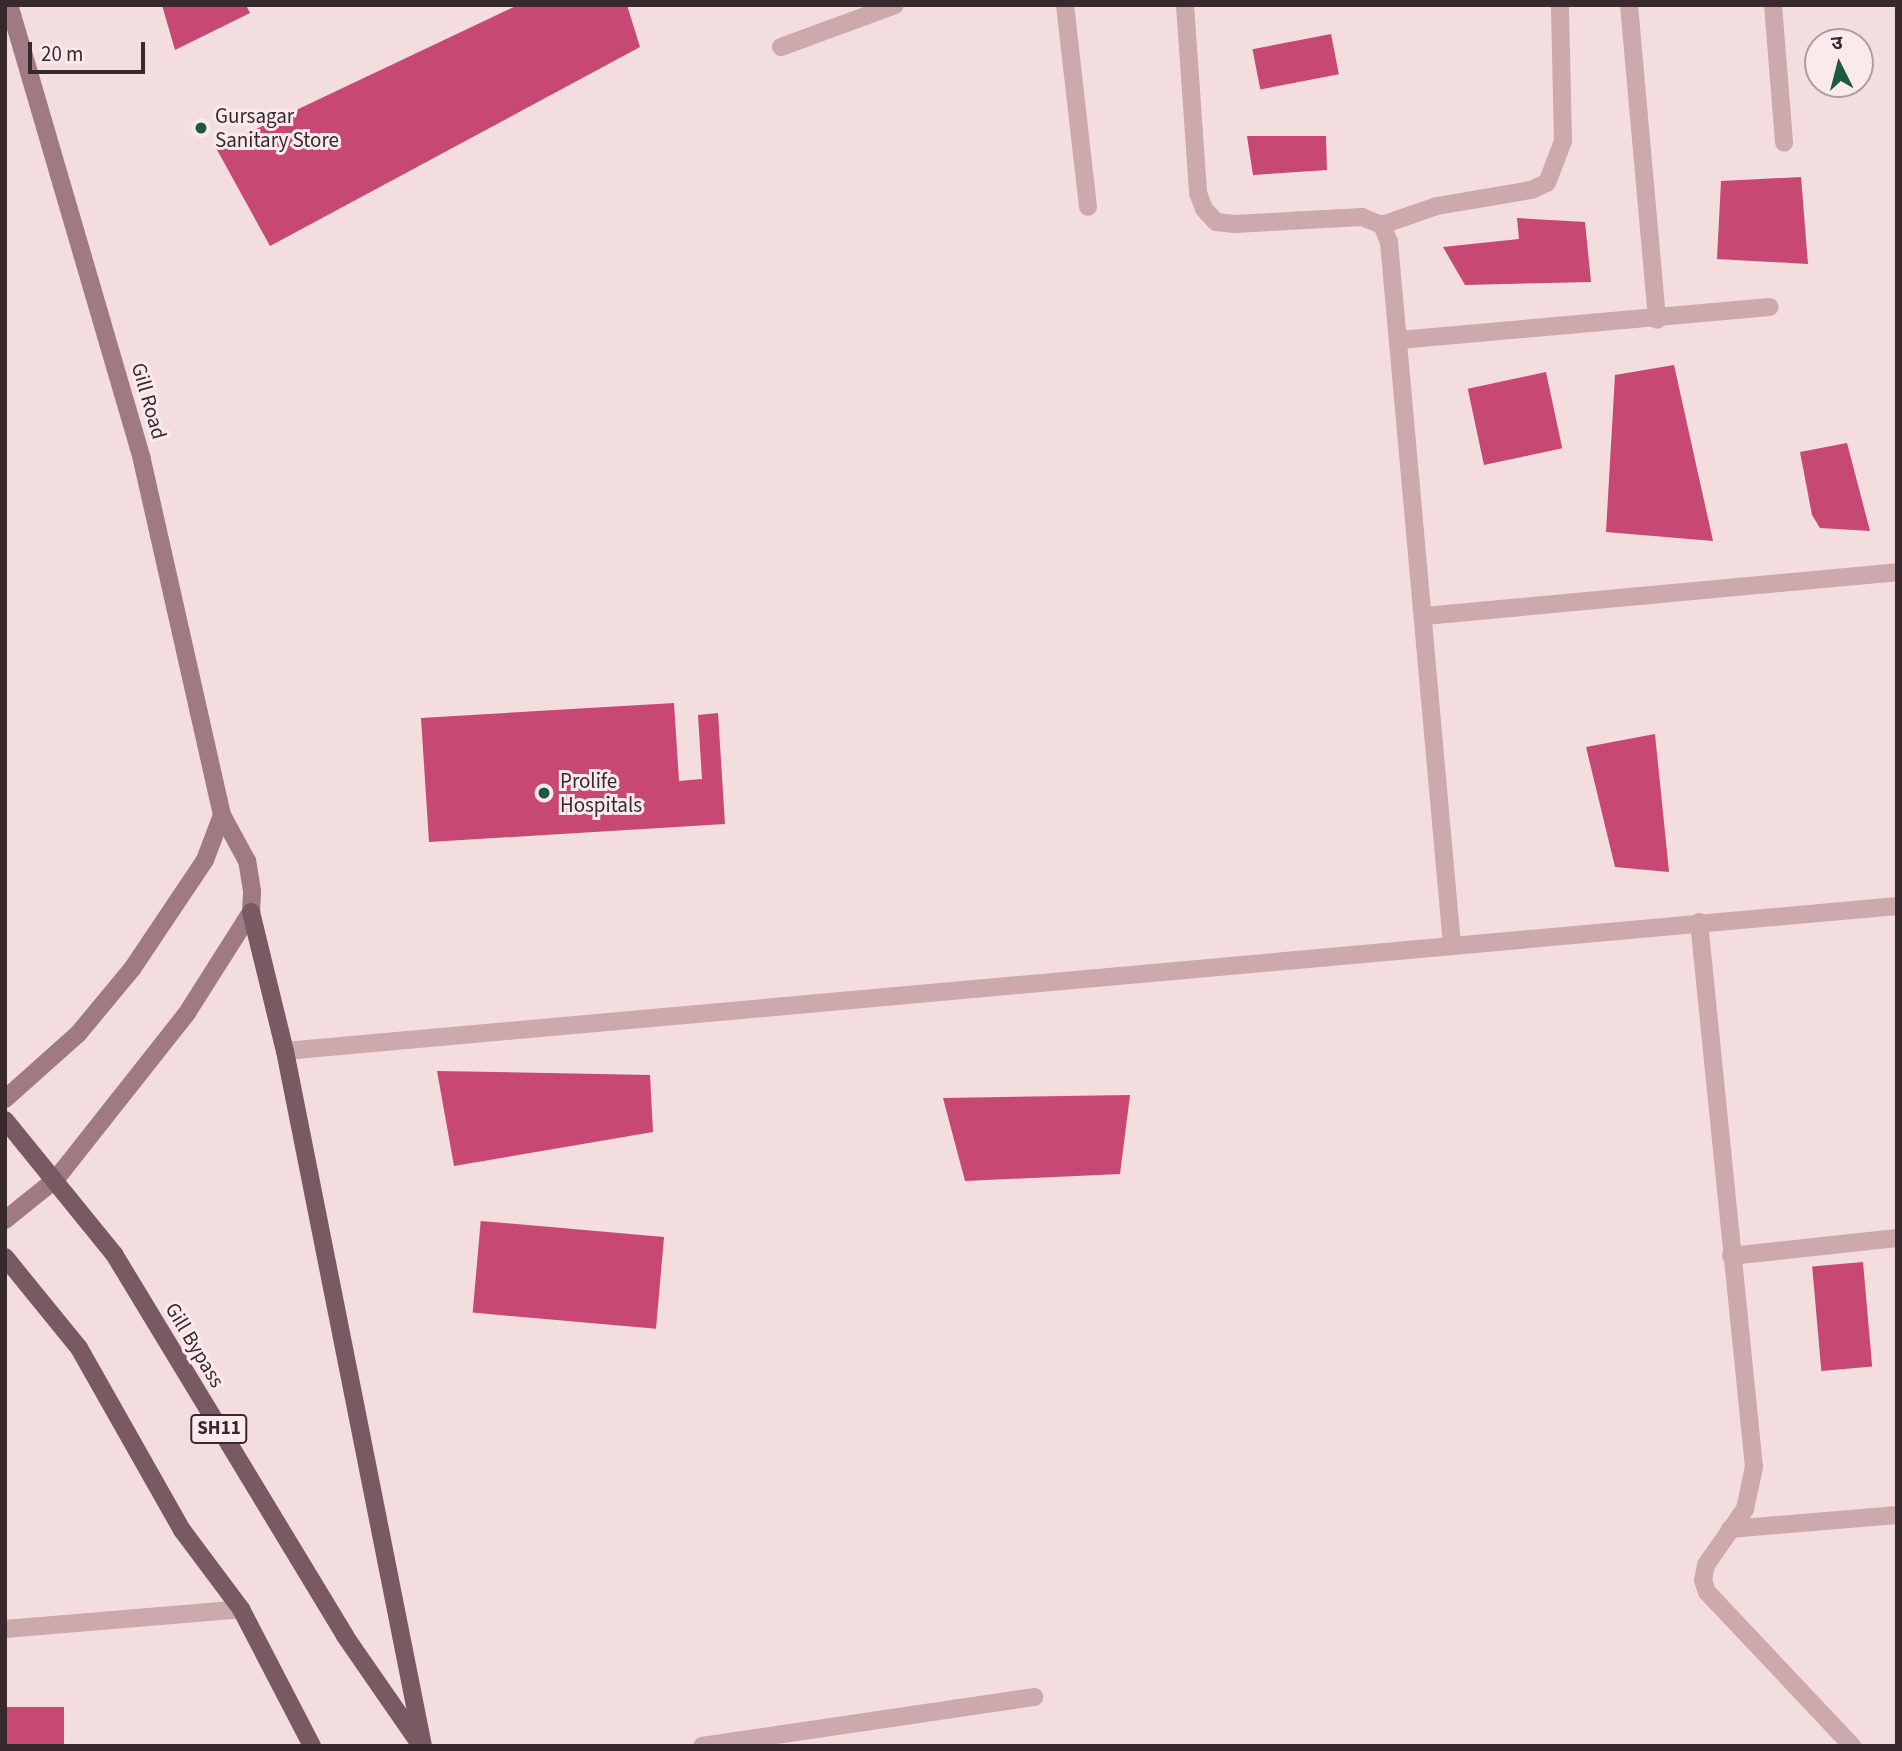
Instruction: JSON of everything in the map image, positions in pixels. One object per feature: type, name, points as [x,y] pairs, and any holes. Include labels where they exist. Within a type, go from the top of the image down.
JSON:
[{"type":"main road","points":[[251,912],[285,1051],[422,1746]]},
{"type":"main road","name":"Gill Bypass","points":[[5,1120],[56,1178],[114,1254],[330,1613],[422,1746]]},
{"type":"main road","points":[[5,1257],[79,1348],[182,1530],[241,1609],[312,1746]]},
{"type":"street","name":"Gill Road","points":[[9,5],[142,459],[222,815],[247,860],[251,912]]},
{"type":"street","points":[[781,47],[895,5]]},
{"type":"street","points":[[1065,5],[1088,207]]},
{"type":"street","points":[[1185,5],[1198,193],[1204,209],[1216,222],[1235,224],[1362,217],[1382,225],[1437,206],[1531,190],[1547,183],[1563,141],[1560,5]]},
{"type":"street","points":[[1629,5],[1657,320]]},
{"type":"street","points":[[1773,5],[1784,143]]},
{"type":"street","points":[[1382,225],[1390,242],[1452,944]]},
{"type":"street","points":[[1399,340],[1657,320],[1770,307]]},
{"type":"street","points":[[1425,616],[1897,572]]},
{"type":"street","points":[[5,1099],[78,1034],[132,969],[205,860],[222,815]]},
{"type":"street","points":[[285,1051],[1897,906]]},
{"type":"street","points":[[5,1220],[56,1178],[187,1013],[251,912]]},
{"type":"street","points":[[1699,922],[1754,1467],[1745,1509],[1706,1565],[1703,1580],[1707,1592],[1852,1746]]},
{"type":"street","points":[[1731,1256],[1897,1238]]},
{"type":"street","points":[[1730,1529],[1897,1515]]},
{"type":"street","points":[[5,1629],[241,1609]]},
{"type":"street","points":[[702,1746],[1034,1697]]},
{"type":"building","points":[[162,5],[246,5],[250,13],[175,50]]},
{"type":"building","points":[[518,5],[627,5],[640,47],[270,246],[216,148]]},
{"type":"building","points":[[1331,34],[1339,74],[1260,90],[1252,49]]},
{"type":"building","points":[[1247,136],[1326,136],[1327,170],[1253,175]]},
{"type":"building","points":[[1801,177],[1808,264],[1717,259],[1721,181]]},
{"type":"building","points":[[1517,218],[1585,222],[1591,282],[1465,285],[1443,247],[1519,239]]},
{"type":"building","points":[[1674,365],[1713,541],[1606,532],[1615,375]]},
{"type":"building","points":[[1546,372],[1562,448],[1484,465],[1468,389]]},
{"type":"building","points":[[1847,443],[1870,531],[1820,528],[1812,515],[1800,452]]},
{"type":"building","points":[[674,703],[679,781],[702,779],[698,715],[718,713],[725,824],[429,842],[421,718]]},
{"type":"building","points":[[1655,734],[1669,872],[1615,867],[1586,747]]},
{"type":"building","points":[[437,1071],[650,1075],[653,1132],[454,1166]]},
{"type":"building","points":[[1130,1095],[1120,1174],[965,1181],[943,1098]]},
{"type":"building","points":[[481,1221],[664,1237],[656,1329],[473,1313]]},
{"type":"building","points":[[1863,1262],[1872,1367],[1821,1371],[1812,1266]]},
{"type":"building","points":[[5,1707],[64,1707],[64,1746],[5,1746]]},
{"type":"place","name":"Gursagar Sanitary Store","points":[[201,128]]},
{"type":"place","name":"Prolife Hospitals","points":[[544,793]]}]
